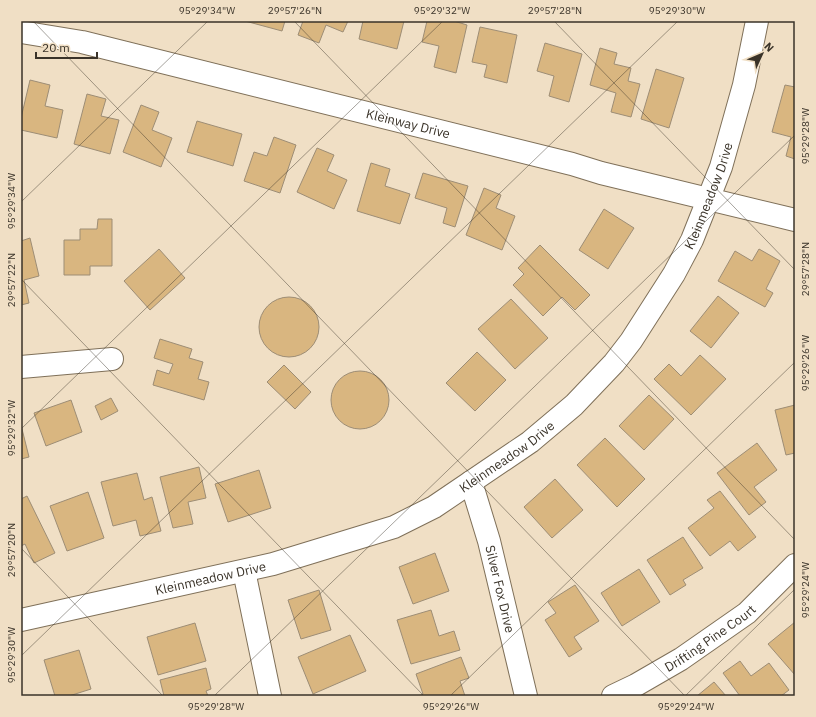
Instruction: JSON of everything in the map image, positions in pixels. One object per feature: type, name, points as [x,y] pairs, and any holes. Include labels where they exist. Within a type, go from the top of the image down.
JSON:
[{"type":"street","name":"Kleinmeadow Drive","points":[[21,620],[244,571],[335,546],[394,527],[434,507],[530,442],[574,405],[614,363],[631,341],[674,274],[692,240],[721,167],[744,85],[757,21]]},
{"type":"street","name":"Kleinway Drive","points":[[21,32],[82,42],[174,64],[709,200],[795,220]]},
{"type":"street","points":[[21,367],[112,359]]},
{"type":"street","name":"Silver Fox Drive","points":[[471,482],[489,542],[526,696]]},
{"type":"street","name":"Drifting Pine Court","points":[[613,696],[636,685],[681,659],[747,613],[795,565]]},
{"type":"street","points":[[244,571],[270,696]]},
{"type":"building","points":[[245,21],[285,21],[282,31]]},
{"type":"building","points":[[303,21],[348,21],[343,32],[326,25],[319,43],[298,35]]},
{"type":"building","points":[[363,21],[404,21],[397,49],[359,39]]},
{"type":"building","points":[[427,21],[454,21],[467,25],[456,73],[434,67],[439,46],[422,42]]},
{"type":"building","points":[[480,27],[517,35],[507,83],[484,77],[487,65],[472,62]]},
{"type":"building","points":[[545,43],[582,54],[569,102],[549,96],[554,76],[537,71]]},
{"type":"building","points":[[600,48],[617,53],[614,64],[631,68],[628,81],[640,84],[631,117],[611,112],[616,93],[590,85]]},
{"type":"building","points":[[656,69],[684,78],[669,128],[641,119]]},
{"type":"building","points":[[30,80],[50,85],[45,106],[63,110],[57,138],[21,130],[21,118]]},
{"type":"building","points":[[785,85],[795,87],[795,159],[786,156],[791,137],[772,132]]},
{"type":"building","points":[[87,94],[106,99],[101,116],[119,120],[110,154],[74,144]]},
{"type":"building","points":[[141,105],[159,112],[152,130],[172,138],[161,167],[123,152]]},
{"type":"building","points":[[197,121],[242,134],[233,166],[187,152]]},
{"type":"building","points":[[274,137],[296,145],[280,193],[244,181],[254,152],[267,156]]},
{"type":"building","points":[[317,148],[334,155],[327,171],[347,180],[334,209],[297,192]]},
{"type":"building","points":[[371,163],[390,169],[385,186],[410,194],[400,224],[357,211]]},
{"type":"building","points":[[423,173],[468,186],[455,227],[443,223],[447,208],[415,198]]},
{"type":"building","points":[[484,188],[501,195],[496,208],[515,216],[502,250],[466,235]]},
{"type":"building","points":[[604,209],[634,228],[608,269],[579,250]]},
{"type":"building","points":[[98,219],[112,219],[112,266],[90,266],[90,275],[64,275],[64,240],[80,240],[80,229],[97,229]]},
{"type":"building","points":[[30,238],[39,276],[24,280],[29,303],[21,305],[21,241]]},
{"type":"building","points":[[540,245],[590,295],[575,310],[562,297],[543,316],[513,285],[524,274],[518,268]]},
{"type":"building","points":[[159,249],[185,278],[150,310],[124,281]]},
{"type":"building","points":[[759,249],[780,261],[766,289],[773,293],[765,307],[718,281],[735,251],[752,261]]},
{"type":"building","points":[[718,296],[739,313],[711,348],[690,331]]},
{"type":"building","points":[[289,297],[305,302],[310,306],[314,311],[319,327],[314,343],[310,348],[305,352],[289,357],[273,352],[268,348],[264,343],[259,327],[264,311],[268,306],[273,302]]},
{"type":"building","points":[[511,299],[548,338],[515,369],[478,329]]},
{"type":"building","points":[[160,339],[192,349],[189,358],[203,362],[198,379],[209,382],[204,400],[153,385],[157,370],[169,374],[173,364],[154,358]]},
{"type":"building","points":[[477,352],[506,380],[475,411],[446,383]]},
{"type":"building","points":[[700,355],[726,379],[691,415],[654,379],[669,364],[681,376]]},
{"type":"building","points":[[284,365],[311,392],[295,409],[267,382]]},
{"type":"building","points":[[354,371],[366,371],[376,375],[385,384],[389,394],[389,406],[381,421],[366,429],[354,429],[344,425],[335,416],[331,406],[331,394],[335,384],[344,375]]},
{"type":"building","points":[[649,395],[674,419],[644,450],[619,426]]},
{"type":"building","points":[[111,398],[118,411],[101,420],[95,406]]},
{"type":"building","points":[[71,400],[82,432],[46,446],[34,413]]},
{"type":"building","points":[[795,405],[795,453],[786,455],[775,410]]},
{"type":"building","points":[[21,425],[29,457],[21,459]]},
{"type":"building","points":[[605,438],[645,479],[617,507],[577,465]]},
{"type":"building","points":[[757,443],[777,470],[754,487],[766,502],[749,515],[717,473]]},
{"type":"building","points":[[199,467],[206,498],[188,502],[193,524],[173,528],[160,477]]},
{"type":"building","points":[[259,470],[271,508],[228,522],[215,484]]},
{"type":"building","points":[[137,473],[144,500],[152,497],[161,531],[140,536],[136,520],[113,526],[101,482]]},
{"type":"building","points":[[555,479],[583,510],[552,538],[524,507]]},
{"type":"building","points":[[720,491],[756,537],[738,551],[730,541],[710,556],[688,528],[714,508],[707,500]]},
{"type":"building","points":[[88,492],[104,538],[67,551],[50,506]]},
{"type":"building","points":[[27,496],[55,553],[34,563],[25,544],[21,546],[21,499]]},
{"type":"building","points":[[683,537],[703,568],[683,580],[686,585],[670,595],[647,560]]},
{"type":"building","points":[[435,553],[449,591],[413,604],[399,567]]},
{"type":"building","points":[[639,569],[660,602],[622,626],[601,593]]},
{"type":"building","points":[[575,585],[599,621],[574,637],[582,649],[569,657],[545,620],[556,613],[548,602]]},
{"type":"building","points":[[319,590],[331,630],[301,639],[288,600]]},
{"type":"building","points":[[431,610],[439,636],[454,631],[460,650],[411,664],[397,620]]},
{"type":"building","points":[[795,622],[795,675],[768,644]]},
{"type":"building","points":[[195,623],[206,661],[158,675],[147,637]]},
{"type":"building","points":[[350,635],[366,671],[313,694],[298,657]]},
{"type":"building","points":[[79,650],[91,689],[69,696],[55,696],[44,660]]},
{"type":"building","points":[[461,657],[469,678],[460,681],[465,696],[418,696],[423,694],[416,674]]},
{"type":"building","points":[[740,661],[751,676],[769,663],[789,690],[781,696],[740,696],[723,673]]},
{"type":"building","points":[[206,668],[211,689],[206,691],[208,696],[164,696],[160,680]]},
{"type":"building","points":[[714,682],[726,696],[697,696]]}]
